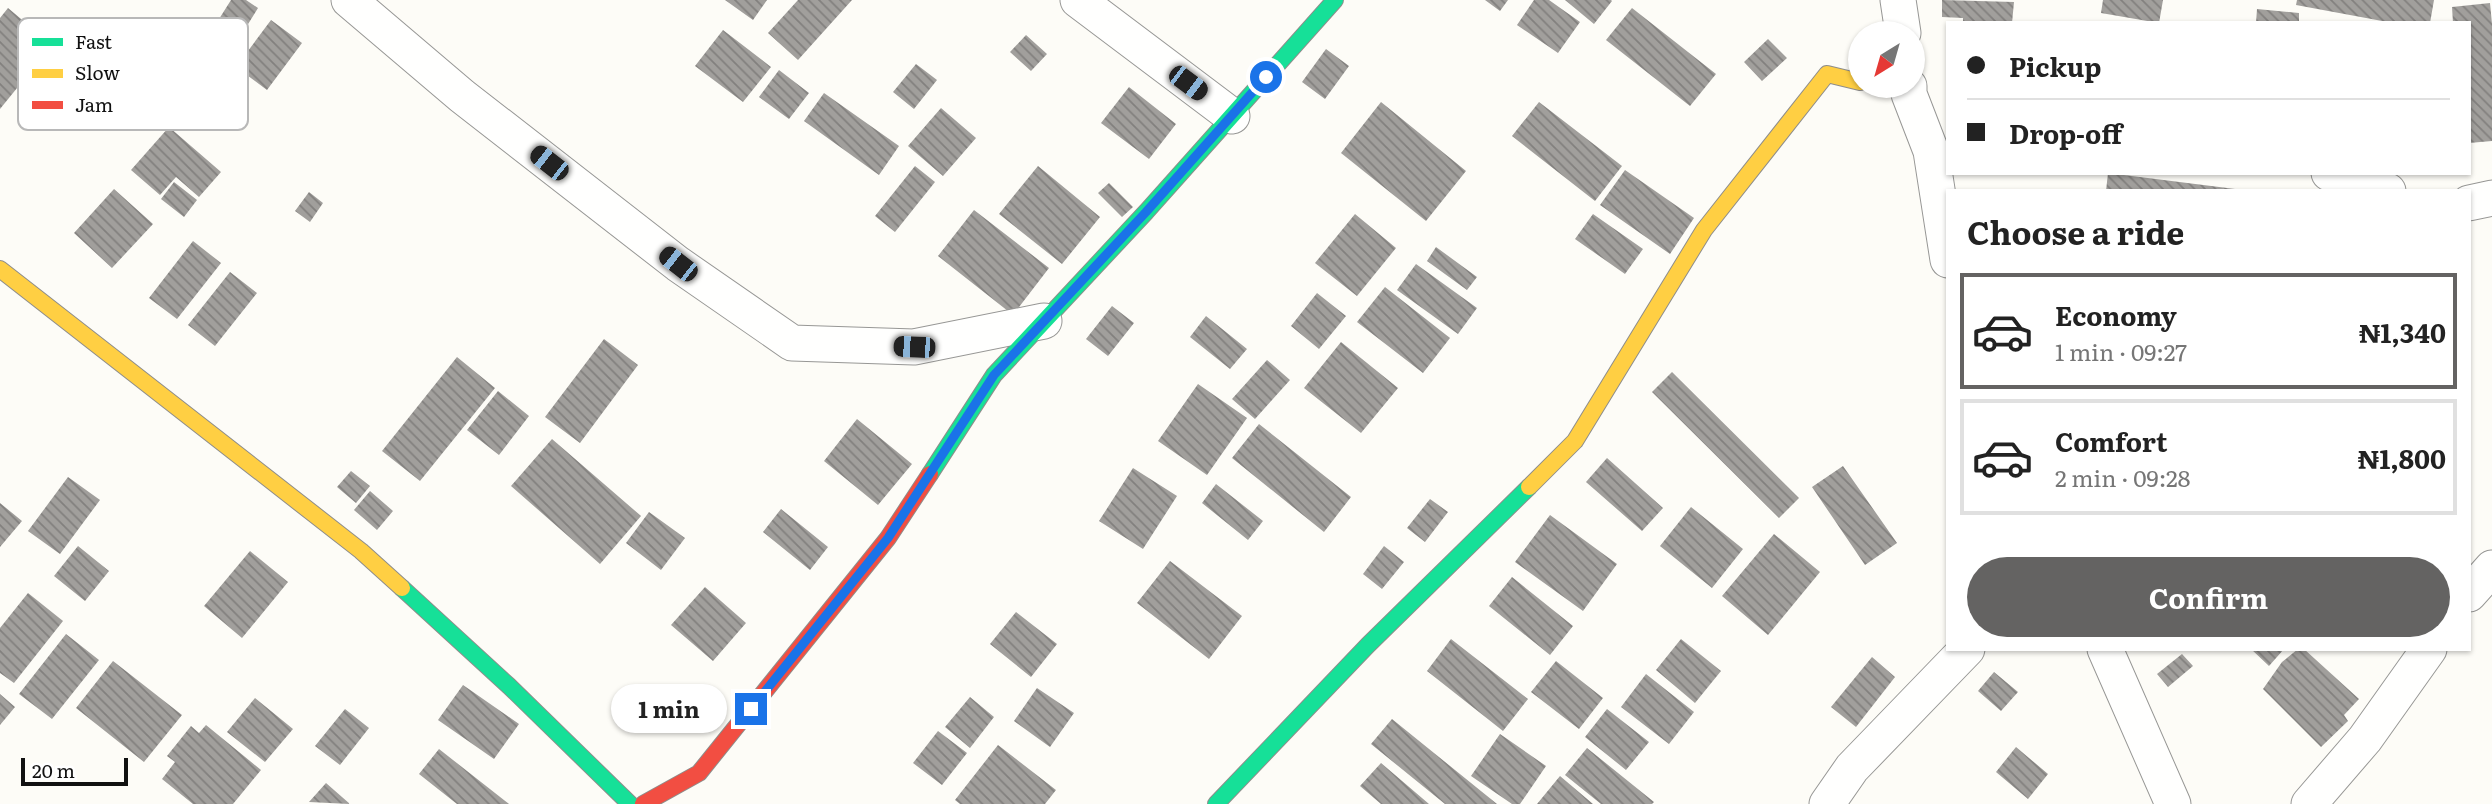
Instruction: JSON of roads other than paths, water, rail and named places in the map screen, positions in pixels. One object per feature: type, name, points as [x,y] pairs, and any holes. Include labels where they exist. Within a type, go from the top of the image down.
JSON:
[{"type":"street","points":[[349,0],[463,96],[668,255],[792,343],[914,347],[1044,321]]},
{"type":"street","points":[[1078,0],[1231,116]]},
{"type":"street","points":[[643,804],[699,774],[888,538],[994,375],[1146,212],[1335,0]]},
{"type":"street","points":[[1898,0],[1901,21]]},
{"type":"street","points":[[1216,804],[1368,645],[1575,440],[1704,230],[1827,74],[1848,79]]},
{"type":"street","points":[[1913,98],[1940,151],[1946,233]]},
{"type":"street","points":[[2336,175],[2381,189]]},
{"type":"street","points":[[2471,203],[2492,198]]},
{"type":"street","points":[[0,269],[361,551],[509,686],[630,804]]},
{"type":"street","points":[[2471,592],[2492,568]]},
{"type":"street","points":[[1826,804],[1852,768],[1965,651]]},
{"type":"street","points":[[2106,651],[2173,804]]},
{"type":"street","points":[[2309,804],[2365,739],[2428,651]]}]
